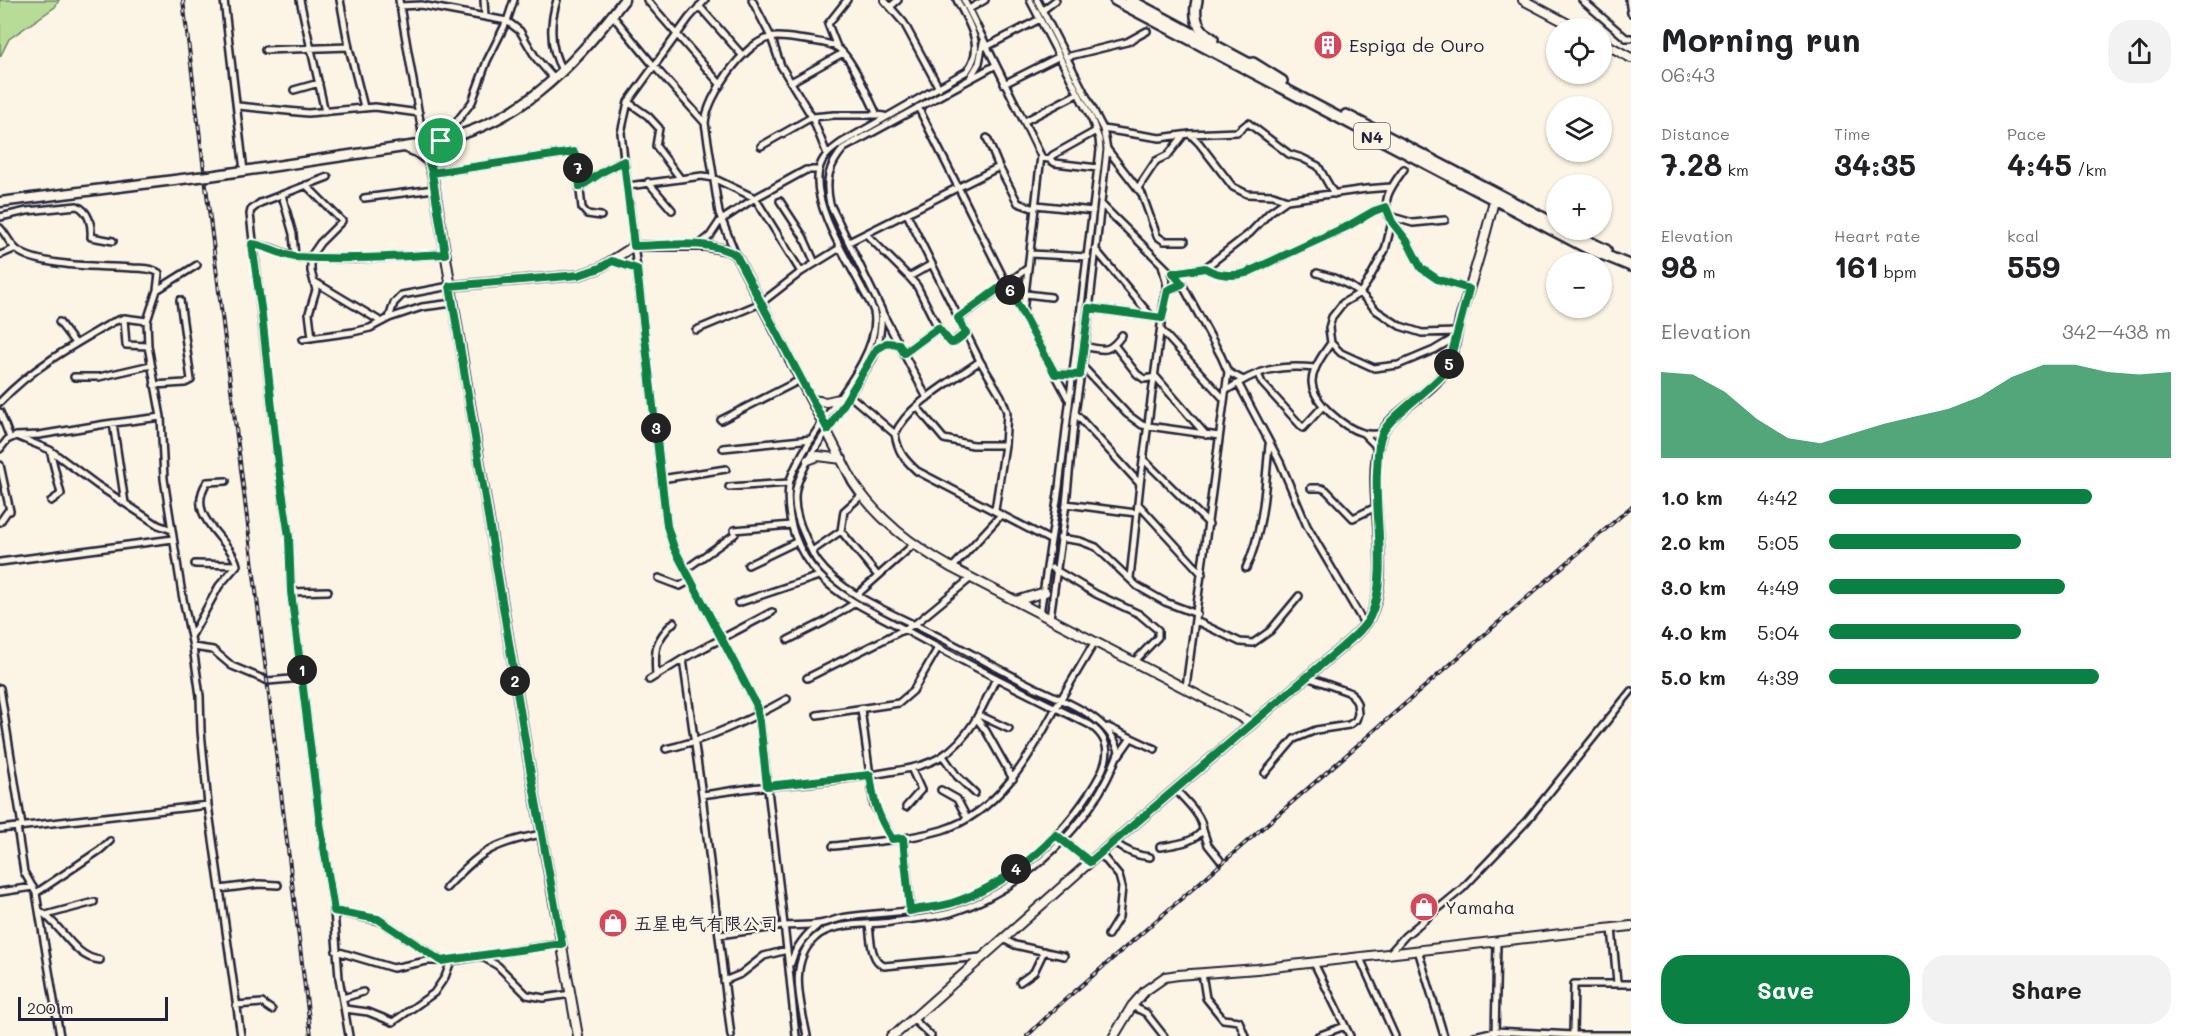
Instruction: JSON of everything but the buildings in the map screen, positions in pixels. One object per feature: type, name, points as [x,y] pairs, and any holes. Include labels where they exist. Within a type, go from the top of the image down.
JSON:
[{"type":"highway","name":"N4","points":[[1115,0],[1587,248],[1631,266]]},
{"type":"highway","name":"N4","points":[[1130,0],[1546,219]]},
{"type":"highway","points":[[1197,0],[1194,15],[1196,22],[1205,33],[1282,81]]},
{"type":"highway","points":[[1587,240],[1631,260]]},
{"type":"main road","points":[[0,202],[209,176],[444,140],[500,117],[523,104],[555,80],[585,50],[624,0]]},
{"type":"main road","points":[[405,147],[417,152],[430,163],[444,140]]},
{"type":"street","points":[[224,0],[244,171]]},
{"type":"street","points":[[300,0],[325,112]]},
{"type":"street","points":[[340,0],[364,107]]},
{"type":"street","points":[[484,0],[485,16]]},
{"type":"street","points":[[444,140],[472,102],[514,0]]},
{"type":"street","points":[[557,0],[552,21],[552,40],[554,55],[563,72]]},
{"type":"street","points":[[647,0],[721,85]]},
{"type":"street","points":[[705,0],[628,102],[621,133],[670,537],[752,696],[758,715],[788,950],[796,1036]]},
{"type":"street","points":[[752,0],[771,37],[781,66],[812,117],[827,154]]},
{"type":"street","points":[[838,48],[828,24],[846,0]]},
{"type":"street","points":[[884,0],[904,23],[939,88]]},
{"type":"street","points":[[890,7],[898,0]]},
{"type":"street","points":[[807,1036],[798,984],[801,962],[816,936],[842,926],[868,925],[949,913],[984,899],[1011,883],[1037,864],[1078,823],[1099,784],[1108,755],[1106,741],[1090,724],[938,648],[835,590],[819,576],[806,559],[796,542],[791,525],[789,483],[812,439],[839,399],[873,338],[874,312],[840,248],[823,207],[818,188],[819,170],[827,154],[847,139],[967,71],[975,58],[975,37],[957,0]]},
{"type":"street","points":[[964,0],[1004,84],[1040,150],[1036,207],[1023,312]]},
{"type":"street","points":[[969,9],[985,0]]},
{"type":"street","points":[[1030,0],[1077,94],[1100,130],[1100,150],[1088,257],[1045,592],[1040,614]]},
{"type":"street","points":[[1037,0],[1066,57],[1107,149],[1138,188],[1146,202],[1157,236],[1164,241],[1185,242]]},
{"type":"street","points":[[1043,10],[1056,0]]},
{"type":"street","points":[[1523,0],[1557,18]]},
{"type":"street","points":[[1582,0],[1626,38],[1631,38]]},
{"type":"street","points":[[1629,0],[1631,13]]},
{"type":"street","points":[[555,80],[536,58],[520,31],[507,21],[400,3],[424,144],[430,163],[578,1036]]},
{"type":"street","points":[[699,6],[742,55]]},
{"type":"street","points":[[612,15],[705,123]]},
{"type":"street","points":[[986,47],[1040,19]]},
{"type":"street","points":[[1066,57],[1127,42],[1147,31]]},
{"type":"street","points":[[878,115],[838,48],[827,43],[771,37],[757,43],[742,55],[710,99],[705,123],[720,221],[800,380],[862,495],[887,523],[913,545],[952,568],[1252,723]]},
{"type":"street","points":[[967,82],[979,63],[983,40]]},
{"type":"street","points":[[265,50],[349,47]]},
{"type":"street","points":[[1612,48],[1631,58]]},
{"type":"street","points":[[791,82],[843,53]]},
{"type":"street","points":[[1004,84],[1058,57]]},
{"type":"street","points":[[927,399],[836,220],[828,196],[827,175],[844,148],[996,65]]},
{"type":"street","points":[[294,90],[319,83]]},
{"type":"street","points":[[1025,121],[1077,94]]},
{"type":"street","points":[[628,102],[653,120],[659,128],[656,146],[680,178]]},
{"type":"street","points":[[238,106],[308,113],[364,107],[388,107],[419,112]]},
{"type":"street","points":[[918,107],[1006,283],[1069,399],[1076,406]]},
{"type":"street","points":[[761,146],[812,117],[886,116]]},
{"type":"street","points":[[1049,159],[1100,130],[1160,138],[1237,132],[1248,123],[1289,154],[1318,166],[1334,194]]},
{"type":"street","points":[[1138,188],[1156,162],[1168,155],[1187,135]]},
{"type":"street","points":[[1187,135],[1233,187],[1247,194],[1273,195],[1287,200],[1391,187]]},
{"type":"street","points":[[987,138],[1018,203],[1036,207],[1093,211]]},
{"type":"street","points":[[1050,618],[1055,568],[1066,504],[1107,149]]},
{"type":"street","points":[[432,175],[574,152],[584,211],[591,216],[601,216]]},
{"type":"street","points":[[1041,158],[1055,163],[1098,168]]},
{"type":"street","points":[[580,187],[624,161]]},
{"type":"street","points":[[702,176],[712,167]]},
{"type":"street","points":[[849,242],[999,167]]},
{"type":"street","points":[[1404,169],[1391,187],[1386,207],[1392,222],[1407,241],[1421,268],[1437,279],[1469,289]]},
{"type":"street","points":[[699,245],[710,236],[720,221],[756,198],[806,170],[819,170]]},
{"type":"street","points":[[628,186],[702,176],[713,178],[756,198],[801,272]]},
{"type":"street","points":[[328,177],[260,203],[251,210],[250,214],[278,464],[289,537],[291,592],[320,826],[334,911],[336,951],[349,1036]]},
{"type":"street","points":[[648,182],[672,210]]},
{"type":"street","points":[[306,185],[342,221],[320,243],[311,256],[311,271],[316,295],[309,313],[312,338]]},
{"type":"street","points":[[364,198],[434,189]]},
{"type":"street","points":[[282,195],[293,234],[295,257]]},
{"type":"street","points":[[1173,273],[1205,268],[1287,200]]},
{"type":"street","points":[[891,1036],[1365,625],[1373,610],[1379,583],[1376,507],[1378,449],[1382,434],[1392,421],[1444,373],[1484,244],[1494,200]]},
{"type":"street","points":[[780,201],[803,236],[815,263]]},
{"type":"street","points":[[1101,204],[1182,284],[1228,372],[1240,382],[1306,526],[1365,625]]},
{"type":"street","points":[[0,217],[27,211],[76,206],[82,208],[91,223],[91,237],[113,242]]},
{"type":"street","points":[[1205,268],[1211,272],[1232,275],[1246,273],[1386,207]]},
{"type":"street","points":[[908,214],[1007,412],[1005,445],[995,510]]},
{"type":"street","points":[[1389,216],[1413,223],[1445,220]]},
{"type":"street","points":[[1378,449],[1364,434],[1323,406],[1315,396],[1313,388],[1315,368],[1331,344],[1329,328],[1332,317],[1343,303],[1360,293],[1385,250],[1392,222]]},
{"type":"street","points":[[0,228],[14,249],[53,263],[156,270],[159,273],[158,290],[147,321],[148,346],[161,417],[164,479],[173,539],[194,647],[208,805],[241,1036]]},
{"type":"street","points":[[866,234],[918,289],[929,314],[951,343],[966,333]]},
{"type":"street","points":[[252,244],[266,246],[295,257],[355,259],[445,254]]},
{"type":"street","points":[[389,318],[397,299],[402,295],[450,286],[579,275],[600,268],[634,246],[699,245],[717,247],[736,255]]},
{"type":"street","points":[[696,330],[761,303],[801,272],[840,248]]},
{"type":"street","points":[[0,255],[14,249]]},
{"type":"street","points":[[1095,249],[1150,315]]},
{"type":"street","points":[[1031,254],[1088,257]]},
{"type":"street","points":[[612,261],[637,269]]},
{"type":"street","points":[[909,278],[932,264]]},
{"type":"street","points":[[158,290],[198,265]]},
{"type":"street","points":[[1130,578],[1137,504],[1156,377],[1162,318],[1168,290],[1162,265]]},
{"type":"street","points":[[958,318],[1028,268]]},
{"type":"street","points":[[1317,273],[1334,278],[1360,293],[1377,311],[1400,326],[1422,333],[1456,335]]},
{"type":"street","points":[[315,282],[380,321]]},
{"type":"street","points":[[1168,290],[1182,284]]},
{"type":"street","points":[[1026,294],[1051,297]]},
{"type":"street","points":[[154,385],[186,383],[190,380],[180,300]]},
{"type":"street","points":[[303,339],[370,328],[380,321],[422,308],[453,303]]},
{"type":"street","points":[[1089,308],[1162,318]]},
{"type":"street","points":[[882,311],[877,349],[808,460],[796,487],[800,526],[812,551],[825,570],[839,584],[1061,699],[1105,726],[1155,749]]},
{"type":"street","points":[[0,402],[23,380],[75,344],[124,318],[147,321]]},
{"type":"street","points":[[124,318],[126,345],[148,346]]},
{"type":"street","points":[[59,322],[75,344]]},
{"type":"street","points":[[904,353],[938,328]]},
{"type":"street","points":[[1161,330],[1224,399]]},
{"type":"street","points":[[1076,345],[1105,350],[1115,346],[1122,335]]},
{"type":"street","points":[[1331,344],[1341,353],[1374,368],[1398,364],[1434,350],[1456,335]]},
{"type":"street","points":[[877,349],[887,343],[899,344]]},
{"type":"street","points":[[1115,346],[1137,374],[1144,379],[1156,377]]},
{"type":"street","points":[[980,362],[927,399],[904,419],[895,434],[897,450],[917,471],[1050,540]]},
{"type":"street","points":[[74,377],[99,377],[151,364]]},
{"type":"street","points":[[1082,366],[1135,421],[1148,427],[1220,436]]},
{"type":"street","points":[[1227,390],[1258,374],[1284,366],[1315,368]]},
{"type":"street","points":[[1186,687],[1228,372]]},
{"type":"street","points":[[1055,374],[1080,375]]},
{"type":"street","points":[[1258,374],[1262,383],[1303,428],[1323,406]]},
{"type":"street","points":[[1156,377],[1206,435]]},
{"type":"street","points":[[721,420],[800,380]]},
{"type":"street","points":[[849,395],[895,434]]},
{"type":"street","points":[[811,400],[820,402],[839,399]]},
{"type":"street","points":[[917,407],[944,439],[973,445],[1005,445]]},
{"type":"street","points":[[0,412],[13,437],[50,450],[158,525],[172,530]]},
{"type":"street","points":[[1075,413],[1140,484]]},
{"type":"street","points":[[0,449],[13,437],[161,417]]},
{"type":"street","points":[[113,423],[125,503]]},
{"type":"street","points":[[1364,434],[1382,434]]},
{"type":"street","points":[[723,448],[812,439]]},
{"type":"street","points":[[1246,568],[1255,550],[1270,444]]},
{"type":"street","points":[[50,450],[61,494],[51,501]]},
{"type":"street","points":[[808,460],[818,456],[842,459]]},
{"type":"street","points":[[1144,460],[1209,524]]},
{"type":"street","points":[[0,465],[8,512],[0,522]]},
{"type":"street","points":[[662,479],[726,469]]},
{"type":"street","points":[[226,481],[207,482],[203,490],[201,508],[206,521],[219,536],[237,565]]},
{"type":"street","points":[[729,487],[789,483]]},
{"type":"street","points":[[1311,488],[1326,490],[1353,518],[1376,507]]},
{"type":"street","points":[[862,495],[844,511],[842,531],[878,576]]},
{"type":"street","points":[[1066,504],[1136,513]]},
{"type":"street","points":[[1137,504],[1202,574]]},
{"type":"street","points":[[952,568],[1001,515]]},
{"type":"street","points":[[686,569],[734,532],[791,525]]},
{"type":"street","points":[[812,551],[842,531]]},
{"type":"street","points":[[1060,538],[1080,541],[1096,547],[1151,595],[1197,614]]},
{"type":"street","points":[[0,562],[173,539]]},
{"type":"street","points":[[748,565],[796,542]]},
{"type":"street","points":[[858,594],[913,545]]},
{"type":"street","points":[[195,564],[237,565]]},
{"type":"street","points":[[191,636],[219,586],[237,565]]},
{"type":"street","points":[[1047,567],[1055,568],[1096,594],[1147,618],[1158,630],[1158,638],[1134,662]]},
{"type":"street","points":[[738,603],[819,576]]},
{"type":"street","points":[[659,578],[680,586],[692,580]]},
{"type":"street","points":[[807,678],[915,624],[971,578]]},
{"type":"street","points":[[291,592],[328,591]]},
{"type":"street","points":[[1016,601],[1045,592]]},
{"type":"street","points":[[1196,621],[1240,642],[1253,643],[1270,631],[1299,596]]},
{"type":"street","points":[[788,640],[855,603]]},
{"type":"street","points":[[649,680],[683,659],[772,612]]},
{"type":"street","points":[[656,675],[655,658],[658,639],[674,622]]},
{"type":"street","points":[[833,846],[903,838],[943,829],[967,818],[989,803],[1013,779],[1033,750],[1094,643]]},
{"type":"street","points":[[194,647],[213,650],[232,666],[268,681],[302,678]]},
{"type":"street","points":[[817,715],[892,704],[906,698],[913,691],[938,648]]},
{"type":"street","points":[[967,663],[971,654]]},
{"type":"street","points":[[683,659],[731,1036]]},
{"type":"street","points":[[1265,773],[1294,740],[1316,730],[1349,725],[1356,720],[1357,703],[1351,693],[1307,677]]},
{"type":"street","points":[[702,795],[870,775],[930,763],[943,756],[959,741],[978,717],[996,678]]},
{"type":"street","points":[[0,688],[1,710],[24,872],[35,890],[40,911],[60,1036]]},
{"type":"street","points":[[1389,954],[1405,936],[1462,889],[1525,823],[1631,691]]},
{"type":"street","points":[[666,749],[694,743],[758,715],[787,699]]},
{"type":"street","points":[[861,709],[874,805],[892,839]]},
{"type":"street","points":[[978,717],[1009,729]]},
{"type":"street","points":[[978,717],[1013,779]]},
{"type":"street","points":[[1105,726],[1115,739],[1119,751],[1115,761]]},
{"type":"street","points":[[719,935],[910,911],[951,903],[990,887],[1036,856],[1068,823],[1131,738]]},
{"type":"street","points":[[943,756],[957,776],[975,793]]},
{"type":"street","points":[[906,807],[921,790],[911,768]]},
{"type":"street","points":[[1175,789],[1203,824],[1208,845],[1220,860]]},
{"type":"street","points":[[941,790],[957,799],[967,818]]},
{"type":"street","points":[[0,830],[208,805]]},
{"type":"street","points":[[1160,847],[1185,843],[1203,830]]},
{"type":"street","points":[[446,888],[465,867],[488,850],[510,840],[542,834]]},
{"type":"street","points":[[1056,835],[1090,862]]},
{"type":"street","points":[[903,838],[912,919]]},
{"type":"street","points":[[0,892],[35,890],[100,850],[110,841]]},
{"type":"street","points":[[1114,842],[1127,850],[1150,857]]},
{"type":"street","points":[[1100,853],[1119,876],[1122,887],[1119,917],[1108,935]]},
{"type":"street","points":[[220,889],[259,884],[278,885]]},
{"type":"street","points":[[46,915],[94,902]]},
{"type":"street","points":[[40,911],[80,951],[93,960],[100,960]]},
{"type":"street","points":[[334,911],[378,919],[441,961]]},
{"type":"street","points":[[841,918],[842,926]]},
{"type":"street","points":[[789,967],[799,945],[810,931],[820,924]]},
{"type":"street","points":[[868,925],[874,958],[884,966],[981,957]]},
{"type":"street","points":[[1114,1036],[1132,1006],[1150,986],[1165,977],[1360,958],[1631,926]]},
{"type":"street","points":[[1612,928],[1617,983]]},
{"type":"street","points":[[1002,938],[1015,945],[1064,956]]},
{"type":"street","points":[[1495,1033],[1497,943]]},
{"type":"street","points":[[336,951],[362,961],[393,968],[427,961],[451,961],[562,944]]},
{"type":"street","points":[[724,981],[741,974],[768,954],[788,950]]},
{"type":"street","points":[[1418,950],[1444,1036]]},
{"type":"street","points":[[1020,982],[1034,972],[1044,951]]},
{"type":"street","points":[[481,956],[498,966],[527,995],[544,998],[571,994]]},
{"type":"street","points":[[1360,958],[1395,1036]]},
{"type":"street","points":[[345,1009],[368,1012],[393,1022],[438,988],[451,961]]},
{"type":"street","points":[[1314,963],[1350,1036]]},
{"type":"street","points":[[1202,973],[1206,998],[1222,1019],[1239,1021],[1245,1036]]},
{"type":"street","points":[[1573,1035],[1574,984],[1631,984]]},
{"type":"street","points":[[343,998],[363,992]]},
{"type":"street","points":[[236,1005],[262,1003],[272,1010]]},
{"type":"street","points":[[1132,1006],[1146,1013],[1164,1036]]},
{"type":"street","points":[[793,1009],[802,1007]]},
{"type":"street","points":[[913,1019],[931,1036]]},
{"type":"street","points":[[1318,1036],[1345,1026]]},
{"type":"street","points":[[1474,1036],[1495,1033],[1631,1035]]},
{"type":"green space","points":[[0,0],[59,0],[55,7],[9,39],[0,57]]},
{"type":"railway","points":[[183,0],[311,1036]]},
{"type":"railway","points":[[1027,1036],[1058,1006],[1631,507]]},
{"type":"place","name":"Espiga de Ouro","points":[[1328,45]]},
{"type":"place","name":"Yamaha","points":[[1424,907]]},
{"type":"place","name":"五星电气有限公司","points":[[613,923]]},
{"type":"route","points":[[441,141],[424,144],[432,173],[445,254],[355,259],[295,257],[266,246],[252,244],[289,537],[291,592],[319,816],[334,911],[378,919],[441,961],[562,944],[527,752],[450,286],[579,275],[591,272],[612,261],[637,269],[667,526],[674,548],[756,704],[767,786],[825,782],[870,775],[874,805],[884,826],[892,839],[903,838],[910,911],[951,903],[990,887],[1036,856],[1056,835],[1090,862],[1342,647],[1370,618],[1377,599],[1379,583],[1376,507],[1378,449],[1382,434],[1392,421],[1444,373],[1449,364],[1469,289],[1437,279],[1421,268],[1407,241],[1392,222],[1386,207],[1241,275],[1211,272],[1205,268],[1173,273],[1182,284],[1168,290],[1165,295],[1162,318],[1089,308],[1080,375],[1055,374],[1006,283],[958,318],[966,333],[953,343],[938,328],[904,353],[899,344],[887,343],[877,349],[828,430],[736,255],[727,250],[706,246],[634,246],[624,161],[580,187],[574,152],[432,173],[430,163],[433,155],[447,139],[441,141]]}]
